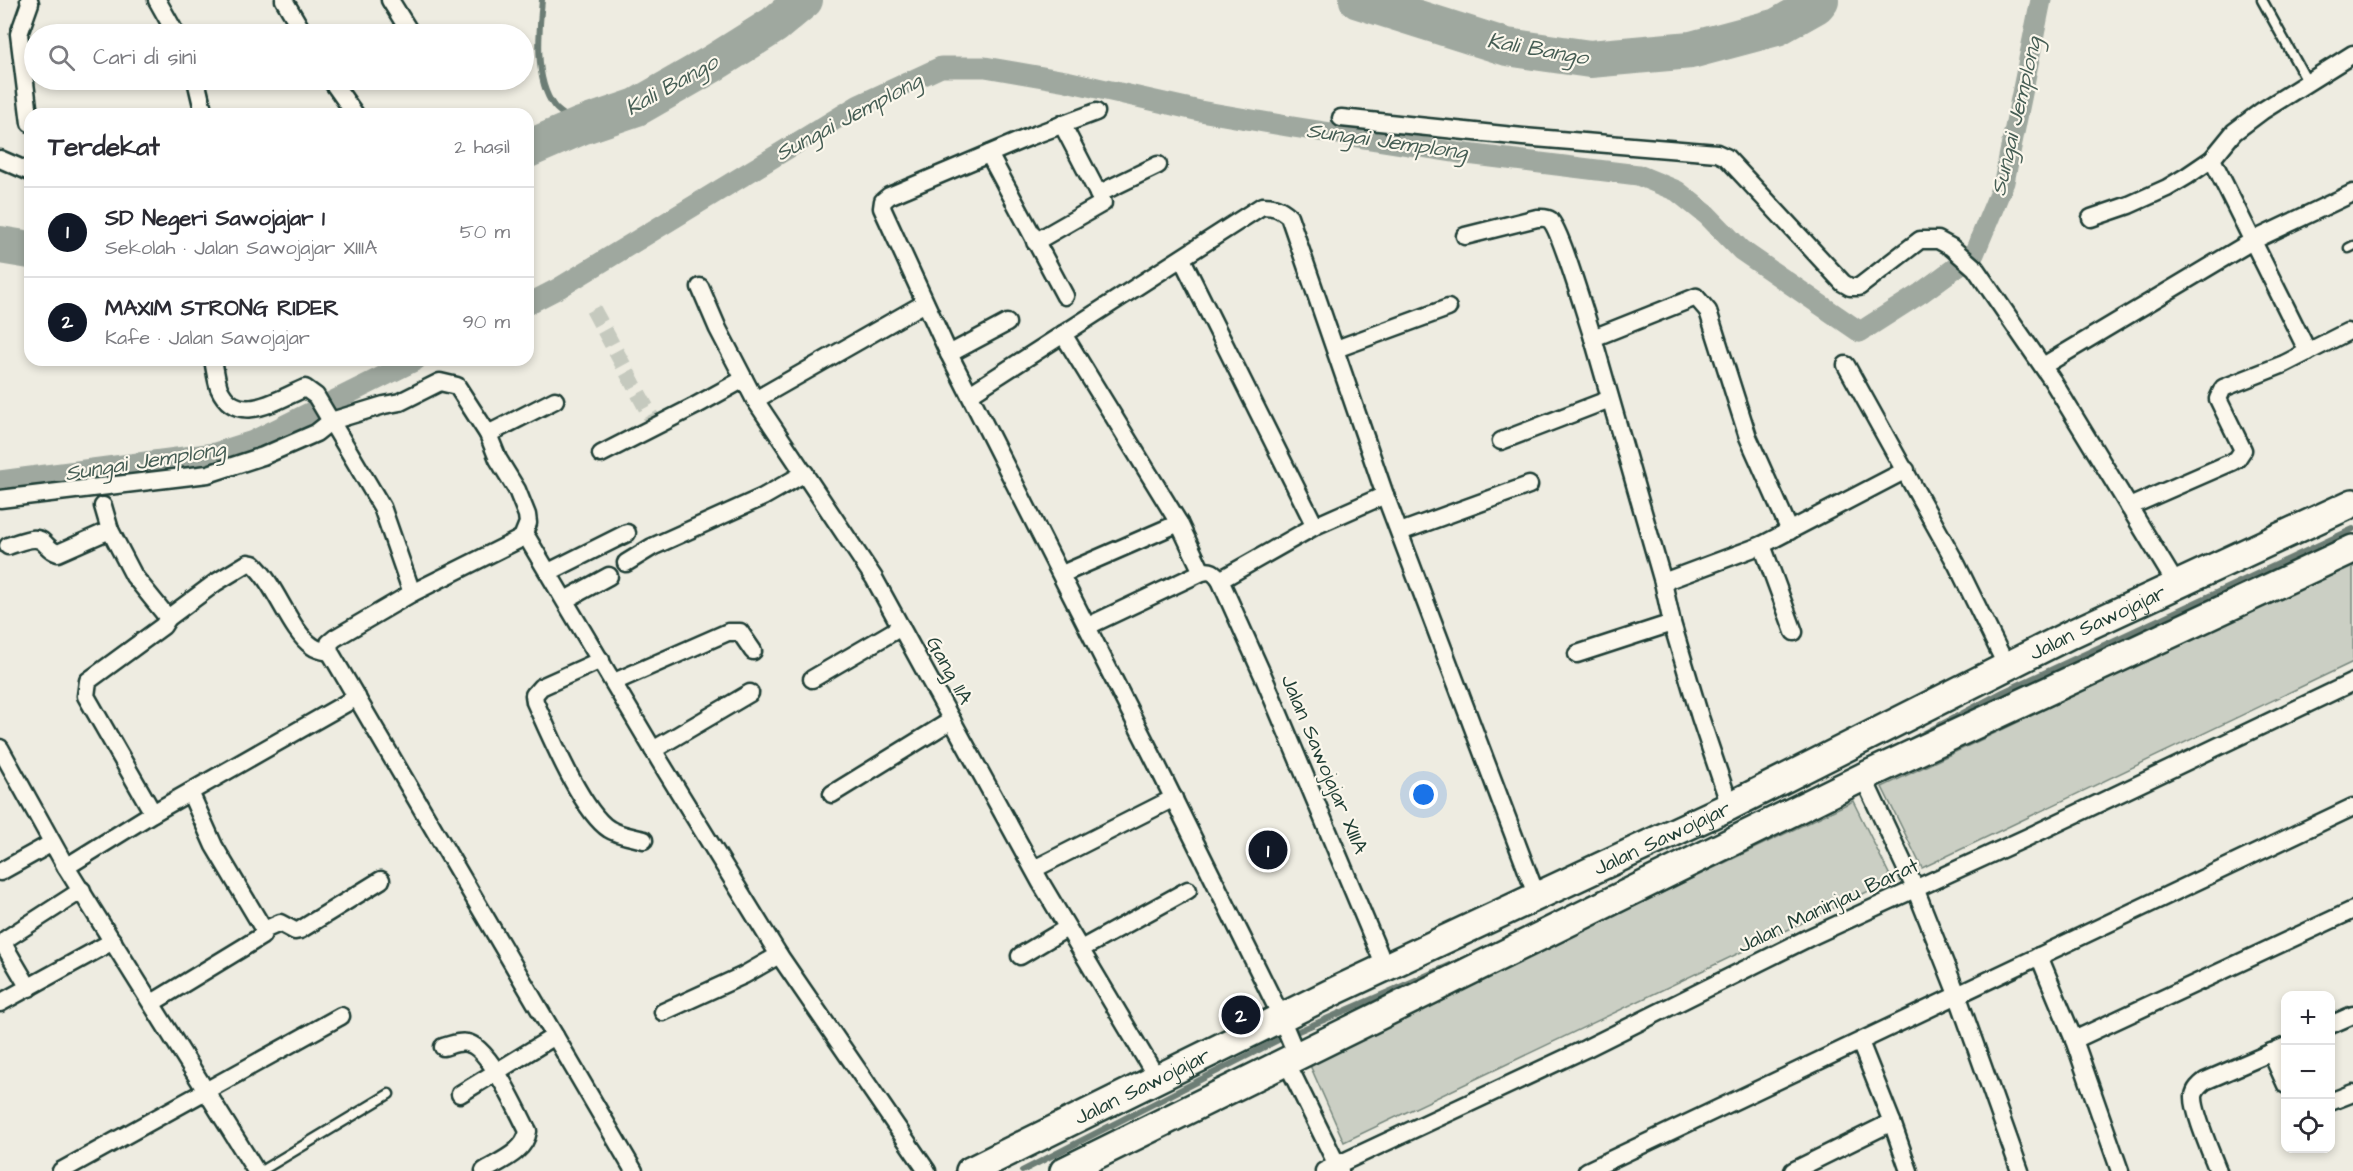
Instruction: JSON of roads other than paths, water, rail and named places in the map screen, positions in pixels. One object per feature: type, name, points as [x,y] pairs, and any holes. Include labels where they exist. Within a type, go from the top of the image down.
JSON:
[{"type":"main road","name":"Jalan Sawojajar","points":[[1064,1171],[1292,1055],[1863,777],[2080,654],[2176,584],[2353,503]]},
{"type":"main road","name":"Jalan Sawojajar","points":[[970,1171],[1157,1078],[1283,1022],[1338,986],[1385,967],[1730,806],[2006,665],[2080,654],[2353,549]]},
{"type":"street","points":[[24,74],[19,34],[30,3],[29,0]]},
{"type":"street","points":[[157,0],[170,24]]},
{"type":"street","points":[[284,0],[298,24]]},
{"type":"street","points":[[390,0],[405,24]]},
{"type":"street","points":[[2091,218],[2129,205],[2167,188],[2212,159],[2234,132],[2353,54]]},
{"type":"street","points":[[26,90],[28,108]]},
{"type":"street","points":[[198,90],[203,108]]},
{"type":"street","points":[[338,90],[351,108]]},
{"type":"street","points":[[1096,112],[890,196],[883,201],[882,208],[949,354],[1062,574],[1283,1022],[1292,1055],[1334,1169]]},
{"type":"street","points":[[1341,118],[1512,136],[1717,153],[1726,157],[1836,275],[1850,287],[1859,287],[1920,240],[1938,240],[1975,268],[2043,366],[2176,584]]},
{"type":"street","points":[[1035,242],[1103,203],[1062,124]]},
{"type":"street","points":[[989,154],[1065,296]]},
{"type":"street","points":[[0,159],[24,169]]},
{"type":"street","points":[[2212,159],[2308,352]]},
{"type":"street","points":[[1098,194],[1158,165]]},
{"type":"street","points":[[2043,366],[2252,241],[2353,193]]},
{"type":"street","points":[[970,394],[1262,206],[1273,206],[1289,216],[1385,495],[1537,897]]},
{"type":"street","points":[[1465,236],[1537,218],[1545,217],[1552,221],[1567,257],[1593,338],[1663,582],[1672,623],[1730,806]]},
{"type":"street","points":[[1182,259],[1315,526]]},
{"type":"street","name":"Gang 11A","points":[[700,287],[718,329],[755,400],[874,578],[1034,870],[1157,1078]]},
{"type":"street","points":[[1593,338],[1696,297],[1703,303],[1708,311],[1748,437],[1790,531]]},
{"type":"street","points":[[755,400],[925,303]]},
{"type":"street","points":[[1336,349],[1448,308]]},
{"type":"street","points":[[949,354],[1007,323]]},
{"type":"street","points":[[1063,334],[1179,523],[1202,572]]},
{"type":"street","points":[[2129,507],[2237,459],[2243,450],[2218,399],[2223,388],[2351,334]]},
{"type":"street","points":[[1846,365],[1957,565],[2006,665]]},
{"type":"street","points":[[214,366],[220,389],[240,408],[256,410],[305,388],[316,396],[382,507],[412,593]]},
{"type":"street","points":[[601,454],[744,379]]},
{"type":"street","points":[[0,499],[208,474],[263,456],[316,433],[329,418],[400,402],[441,382],[457,386],[488,435],[498,459],[517,490],[528,523],[522,538]]},
{"type":"street","points":[[1501,441],[1610,399]]},
{"type":"street","points":[[488,435],[555,400]]},
{"type":"street","points":[[1663,582],[1762,545],[1906,470]]},
{"type":"street","points":[[626,563],[652,547],[763,497],[805,473]]},
{"type":"street","points":[[1400,532],[1529,485]]},
{"type":"street","points":[[1088,626],[1202,572],[1215,573],[1220,580],[1315,526],[1385,495]]},
{"type":"street","points":[[103,506],[110,530],[134,576],[168,618]]},
{"type":"street","points":[[1062,574],[1179,523]]},
{"type":"street","points":[[8,546],[35,538],[52,551],[58,552],[110,530]]},
{"type":"street","points":[[549,572],[627,533]]},
{"type":"street","points":[[634,1171],[330,652],[329,644],[335,638],[412,593],[522,538],[528,539],[549,572],[653,750],[779,955],[927,1171]]},
{"type":"street","points":[[1762,545],[1794,632]]},
{"type":"street","points":[[153,813],[87,701],[85,691],[88,681],[163,626],[168,618],[215,583],[248,563],[253,564],[270,585],[304,639],[318,649],[330,652]]},
{"type":"street","points":[[565,600],[609,576]]},
{"type":"street","name":"Jalan Sawojajar XIIIA","points":[[1220,580],[1264,678],[1385,967]]},
{"type":"street","points":[[1577,654],[1672,623]]},
{"type":"street","points":[[812,679],[901,627]]},
{"type":"street","points":[[614,682],[728,632],[740,632],[753,651]]},
{"type":"street","points":[[601,660],[541,687],[534,695],[535,702],[579,792],[598,820],[611,831],[644,840]]},
{"type":"street","name":"Jalan Maninjau Barat","points":[[1334,1169],[1585,1049],[1717,982],[2353,682]]},
{"type":"street","points":[[653,750],[750,693]]},
{"type":"street","points":[[66,867],[153,813],[357,697]]},
{"type":"street","points":[[832,794],[952,720]]},
{"type":"street","points":[[0,748],[66,867],[256,1171]]},
{"type":"street","points":[[1863,777],[1915,888],[2020,1171]]},
{"type":"street","points":[[190,792],[214,846],[264,930]]},
{"type":"street","points":[[1034,870],[1174,798]]},
{"type":"street","points":[[1587,1171],[2353,807]]},
{"type":"street","points":[[0,872],[52,843]]},
{"type":"street","points":[[152,1003],[262,936],[264,930],[280,923],[295,931],[300,930],[381,880]]},
{"type":"street","points":[[29,987],[5,947],[6,939],[82,890]]},
{"type":"street","points":[[1081,949],[1188,890]]},
{"type":"street","points":[[2074,1040],[2353,910]]},
{"type":"street","points":[[1020,956],[1067,928]]},
{"type":"street","points":[[0,1003],[113,941]]},
{"type":"street","points":[[663,1012],[744,975],[779,955]]},
{"type":"street","points":[[2039,956],[2074,1040],[2120,1171]]},
{"type":"street","points":[[2335,1023],[2353,1015]]},
{"type":"street","points":[[61,1171],[341,1016]]},
{"type":"street","points":[[460,1094],[555,1035]]},
{"type":"street","points":[[1860,1042],[1909,1171]]},
{"type":"street","points":[[443,1047],[455,1043],[469,1043],[479,1050],[496,1073],[528,1131],[527,1138],[520,1149],[483,1171]]},
{"type":"street","points":[[2218,1171],[2196,1110],[2194,1094],[2205,1081],[2278,1049]]},
{"type":"street","points":[[2335,1101],[2353,1094]]},
{"type":"street","points":[[1793,1171],[1812,1167],[1892,1122]]},
{"type":"lane","points":[[2262,0],[2308,82]]},
{"type":"lane","points":[[261,1171],[389,1094]]},
{"type":"waterway","points":[[542,0],[539,54],[543,82],[554,106],[581,126]]},
{"type":"waterway","name":"Kali Bango","points":[[534,146],[581,126],[637,107],[774,25],[804,0]]},
{"type":"waterway","name":"Kali Bango","points":[[1358,0],[1507,47],[1590,59],[1691,50],[1777,27],[1816,5],[1820,0]]},
{"type":"waterway","name":"Sungai Jemplong","points":[[534,301],[559,288],[859,105],[941,67],[985,67],[1066,81],[1200,111],[1293,127],[1459,153],[1638,175],[1677,191],[1707,215],[1741,250],[1860,332],[1921,293],[1974,254],[2004,182],[2041,0]]},
{"type":"waterway","name":"Kali Bango","points":[[0,245],[24,249]]},
{"type":"waterway","name":"Sungai Jemplong","points":[[0,481],[215,453],[253,441],[404,366]]},
{"type":"waterway","points":[[1910,741],[2003,692],[2353,529]]},
{"type":"waterway","points":[[1022,1171],[1280,1039],[1462,960]]},
{"type":"tunnel","points":[[593,309],[656,426]]},
{"type":"place","name":"SD Negeri Sawojajar 1","points":[[1268,850]]},
{"type":"place","name":"MAXIM STRONG RIDER","points":[[1241,1015]]}]
